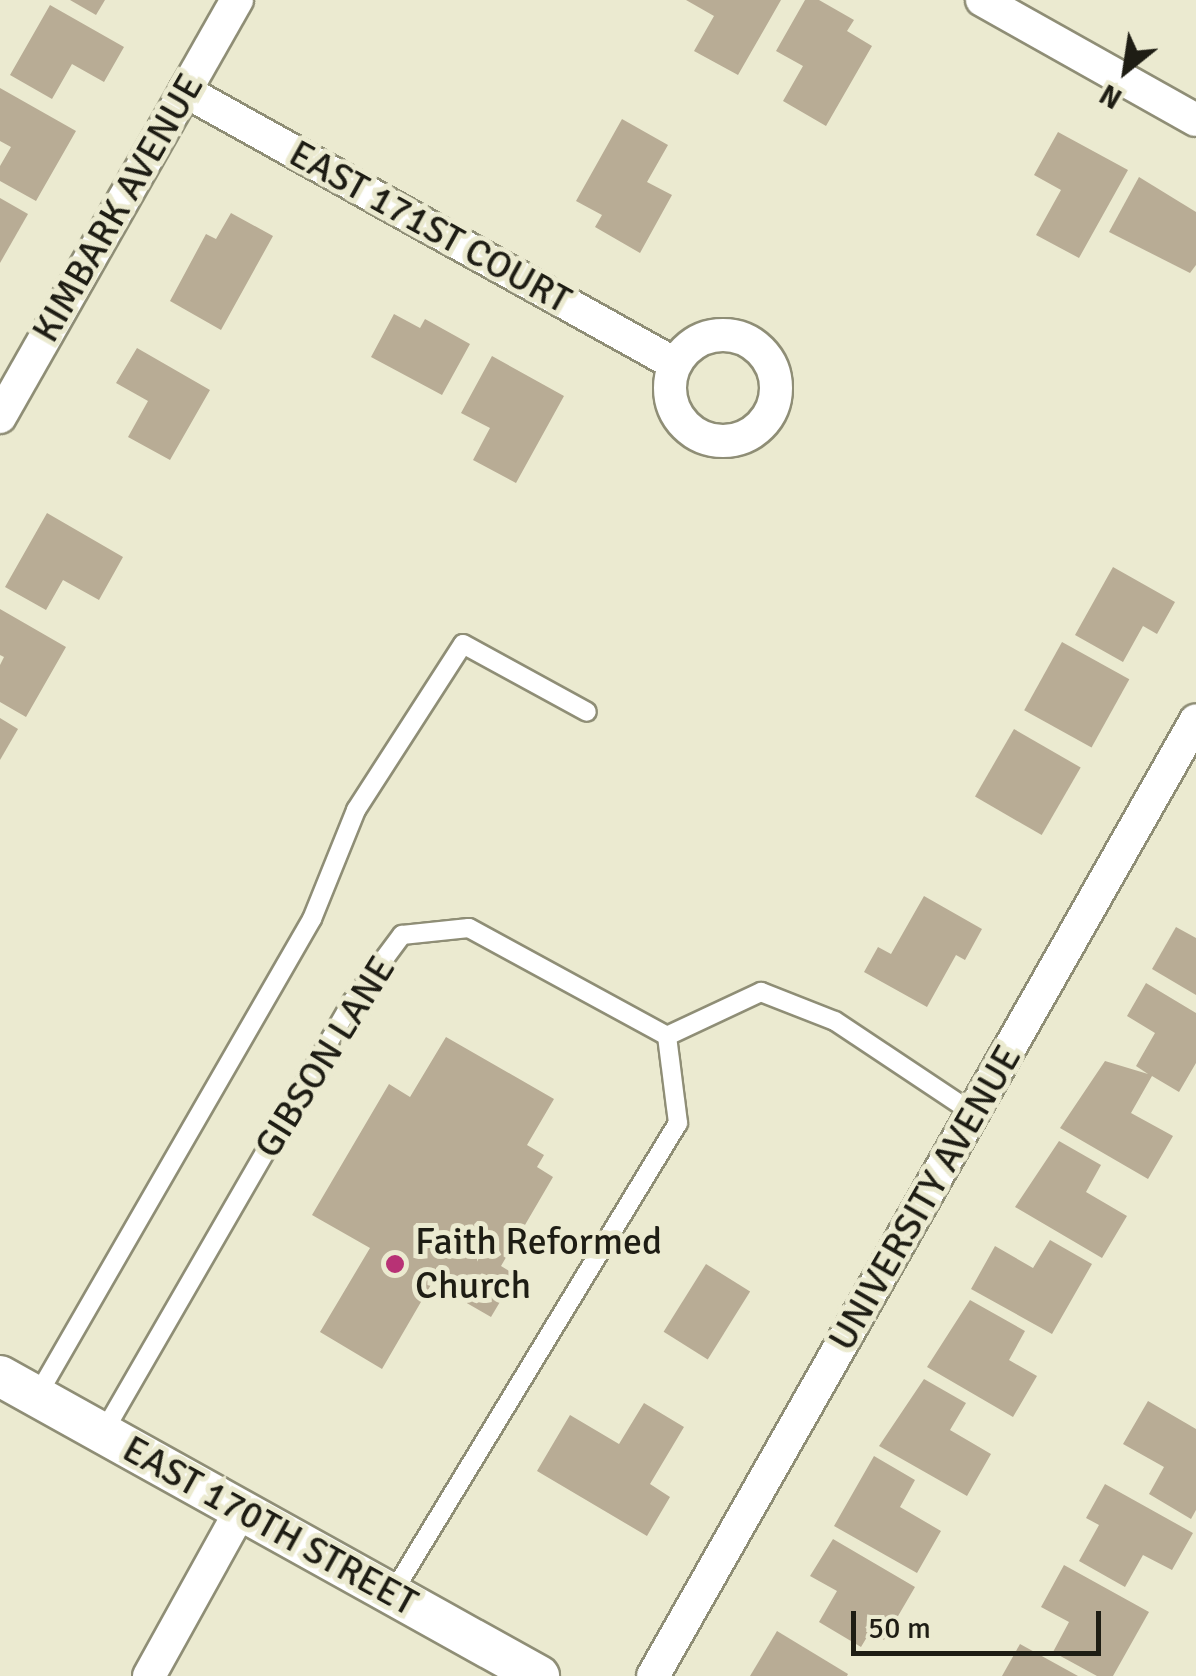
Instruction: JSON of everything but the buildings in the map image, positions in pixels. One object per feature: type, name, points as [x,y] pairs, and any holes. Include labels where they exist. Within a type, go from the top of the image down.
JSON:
[{"type":"street","name":"KIMBARK AVENUE","points":[[0,417],[237,0]]},
{"type":"street","points":[[982,0],[1196,120]]},
{"type":"street","name":"EAST 171ST COURT","points":[[185,90],[675,364]]},
{"type":"street","name":"UNIVERSITY AVENUE","points":[[653,1676],[1196,720]]},
{"type":"street","name":"EAST 170TH STREET","points":[[0,1376],[540,1676]]},
{"type":"street","points":[[149,1676],[242,1510]]},
{"type":"lane","points":[[37,1396],[312,919],[356,810],[463,644],[587,712]]},
{"type":"lane","name":"GIBSON LANE","points":[[103,1433],[352,1002],[402,934],[469,928],[668,1036]]},
{"type":"lane","points":[[392,1594],[678,1123],[668,1036],[761,992],[835,1021],[973,1113]]},
{"type":"place","name":"Faith Reformed Church","points":[[395,1264]]}]
